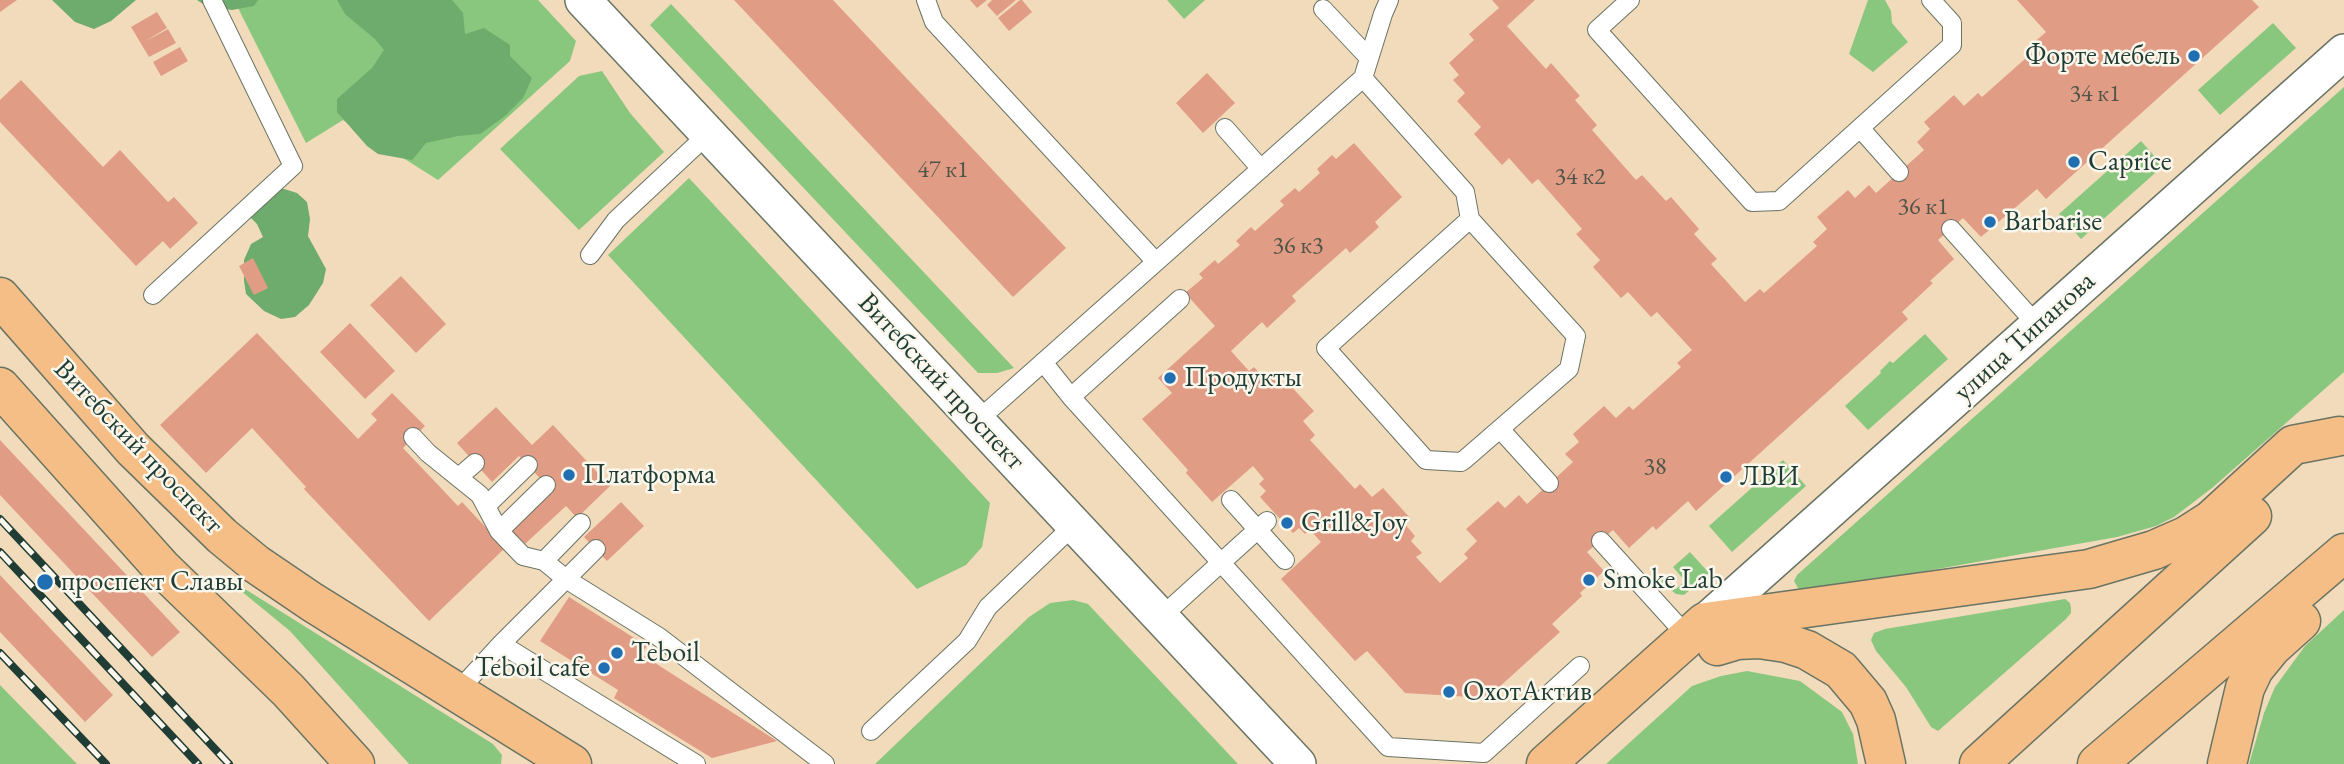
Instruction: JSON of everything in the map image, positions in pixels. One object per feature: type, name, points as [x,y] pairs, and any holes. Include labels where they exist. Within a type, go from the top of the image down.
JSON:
[{"type":"main road","name":"Витебский проспект","points":[[0,297],[133,449],[222,536],[256,564],[572,764]]},
{"type":"main road","name":"Витебский проспект","points":[[0,387],[162,568],[288,690],[355,764]]},
{"type":"main road","points":[[1546,764],[1658,662],[1698,636],[2089,569],[2141,554],[2186,536],[2211,520],[2293,445],[2342,434]]},
{"type":"main road","points":[[1979,764],[2342,434]]},
{"type":"main road","points":[[2097,764],[2344,554]]},
{"type":"main road","points":[[2227,764],[2245,688],[2254,669],[2272,647],[2344,584]]},
{"type":"main road","points":[[1698,636],[1786,643],[1824,658],[1841,670],[1868,702],[1876,720],[1886,764]]},
{"type":"street","name":"Витебский проспект","points":[[583,0],[1298,764]]},
{"type":"street","name":"улица Типанова","points":[[1698,636],[2344,52]]},
{"type":"lane","points":[[153,295],[293,166],[212,0]]},
{"type":"lane","points":[[926,0],[934,22],[1156,262]]},
{"type":"lane","points":[[977,421],[1363,78],[1390,0]]},
{"type":"lane","points":[[1630,0],[1597,30],[1752,202],[1779,201],[1952,45],[1952,23],[1931,0]]},
{"type":"lane","points":[[1323,9],[1369,58]]},
{"type":"lane","points":[[1363,78],[1465,192],[1470,219],[1576,336],[1569,369],[1461,462],[1426,460],[1325,348],[1470,219]]},
{"type":"lane","points":[[1225,128],[1261,169]]},
{"type":"lane","points":[[1860,128],[1899,172]]},
{"type":"lane","points":[[590,255],[617,219],[708,134]]},
{"type":"lane","points":[[1951,229],[2038,326]]},
{"type":"lane","points":[[1071,397],[1180,299]]},
{"type":"lane","points":[[1043,362],[1071,397],[1388,747],[1484,753],[1580,666]]},
{"type":"lane","points":[[1500,429],[1549,483]]},
{"type":"lane","points":[[413,438],[481,495],[499,531],[523,556],[544,561],[566,579],[659,637],[825,764]]},
{"type":"lane","points":[[460,476],[475,463]]},
{"type":"lane","points":[[486,506],[528,466]]},
{"type":"lane","points":[[499,531],[546,485]]},
{"type":"lane","points":[[1231,499],[1263,526],[1285,560]]},
{"type":"lane","points":[[544,561],[582,523]]},
{"type":"lane","points":[[871,731],[967,641],[988,607],[1074,524]]},
{"type":"lane","points":[[1161,617],[1263,526]]},
{"type":"lane","points":[[1601,541],[1698,636]]},
{"type":"lane","points":[[457,692],[596,549]]},
{"type":"lane","points":[[501,644],[696,764]]},
{"type":"green space","points":[[52,0],[136,0],[111,21],[94,29],[75,22]]},
{"type":"green space","points":[[197,0],[258,0],[254,6],[232,10],[206,6]]},
{"type":"green space","points":[[234,0],[538,0],[576,41],[570,61],[438,180],[343,120],[306,143]]},
{"type":"green space","points":[[337,0],[452,0],[463,13],[465,34],[484,28],[510,45],[510,56],[532,78],[523,98],[505,116],[480,134],[426,143],[412,160],[378,154],[367,146],[337,112],[337,99],[372,68],[384,50],[345,14]]},
{"type":"green space","points":[[1167,0],[1205,0],[1184,19]]},
{"type":"green space","points":[[1868,0],[1885,0],[1891,11],[1892,23],[1908,42],[1873,72],[1849,54]]},
{"type":"green space","points":[[671,4],[1014,368],[997,373],[978,373],[650,25]]},
{"type":"green space","points":[[2273,23],[2296,48],[2220,115],[2198,90]]},
{"type":"green space","points":[[602,71],[630,113],[664,152],[579,230],[500,149],[579,76]]},
{"type":"green space","points":[[2344,87],[2344,372],[2212,488],[2174,517],[2156,526],[2117,537],[1887,578],[1804,591],[1798,588],[1794,581],[1797,575]]},
{"type":"green space","points":[[2141,141],[2163,166],[2081,239],[2059,214]]},
{"type":"green space","points":[[689,178],[990,503],[982,547],[966,565],[917,589],[608,255]]},
{"type":"green space","points":[[281,188],[297,193],[307,202],[310,219],[308,236],[326,269],[323,283],[309,305],[295,317],[281,319],[264,311],[246,294],[244,260],[251,244],[263,237],[250,217]]},
{"type":"green space","points":[[1925,334],[1948,359],[1868,430],[1845,406],[1881,373],[1890,361],[1893,363]]},
{"type":"green space","points":[[1783,460],[1806,486],[1732,552],[1709,526]]},
{"type":"green space","points":[[1690,552],[1709,573],[1684,595],[1676,594],[1658,580],[1664,576],[1676,589],[1685,581],[1673,567]]},
{"type":"green space","points":[[237,584],[493,744],[502,755],[501,764],[409,764],[290,631],[235,586]]},
{"type":"green space","points":[[2065,599],[2071,608],[2066,619],[1938,731],[1931,727],[1906,687],[1876,651],[1871,640],[1874,633],[1885,629]]},
{"type":"green space","points":[[1073,600],[1088,604],[1238,764],[875,764],[1029,617],[1050,603]]},
{"type":"green space","points":[[2344,610],[2344,764],[2249,764],[2264,713],[2275,687],[2305,646]]},
{"type":"green space","points":[[1747,671],[1800,681],[1842,712],[1853,734],[1858,764],[1606,764],[1692,686]]},
{"type":"green space","points":[[0,685],[77,764],[0,764]]},
{"type":"building","points":[[0,0],[17,0],[0,12]]},
{"type":"building","points":[[734,0],[833,0],[1066,248],[1013,297]]},
{"type":"building","points":[[970,0],[987,0],[977,8]]},
{"type":"building","points":[[992,0],[1016,0],[997,16],[987,5]]},
{"type":"building","points":[[1020,0],[1032,12],[1009,31],[998,18]]},
{"type":"building","points":[[1492,0],[1535,0],[1507,26],[1546,69],[1551,63],[1580,96],[1575,100],[1597,125],[1592,130],[1636,180],[1642,175],[1666,201],[1671,197],[1699,229],[1694,234],[1717,259],[1711,264],[1745,302],[1760,289],[1764,293],[1817,246],[1813,242],[1827,229],[1817,217],[1848,190],[1855,198],[1869,185],[1876,193],[1924,150],[1917,142],[1930,129],[1924,122],[1954,95],[1964,106],[1978,93],[1982,97],[2035,50],[2031,45],[2046,32],[2017,0],[2252,0],[2259,7],[2046,199],[2037,189],[1981,237],[1963,218],[1938,240],[1954,259],[1902,312],[1908,319],[1696,511],[1688,501],[1656,530],[1653,526],[1629,548],[1613,530],[1587,552],[1604,571],[1552,624],[1560,632],[1487,698],[1405,693],[1367,651],[1355,661],[1281,579],[1321,542],[1310,530],[1305,534],[1299,528],[1293,533],[1260,497],[1266,491],[1259,484],[1264,479],[1253,466],[1212,502],[1186,473],[1188,470],[1142,419],[1172,393],[1158,378],[1215,326],[1185,293],[1203,278],[1199,274],[1215,260],[1218,264],[1240,245],[1236,241],[1251,227],[1255,231],[1284,205],[1280,201],[1295,188],[1299,192],[1320,173],[1317,169],[1332,155],[1336,159],[1354,143],[1402,197],[1375,222],[1379,227],[1350,253],[1346,248],[1292,296],[1296,301],[1267,328],[1262,322],[1231,351],[1249,371],[1254,367],[1264,378],[1269,374],[1282,387],[1287,382],[1314,411],[1303,421],[1315,435],[1310,440],[1355,489],[1360,484],[1372,497],[1383,488],[1410,518],[1404,523],[1415,536],[1411,541],[1422,553],[1416,557],[1440,583],[1468,558],[1464,554],[1477,541],[1466,529],[1498,501],[1505,508],[1519,495],[1527,504],[1573,462],[1565,454],[1579,442],[1573,434],[1604,406],[1616,418],[1629,406],[1633,410],[1681,367],[1677,363],[1692,350],[1657,312],[1651,317],[1628,292],[1621,298],[1593,267],[1600,260],[1576,234],[1582,229],[1538,179],[1532,184],[1509,158],[1502,165],[1474,134],[1481,127],[1457,101],[1465,93],[1453,80],[1459,75],[1449,63],[1474,40],[1469,34],[1499,8]]},
{"type":"building","points":[[157,12],[167,28],[144,42],[168,29],[176,43],[149,57],[131,27]]},
{"type":"building","points":[[180,47],[188,61],[161,76],[153,62]]},
{"type":"building","points":[[1207,73],[1235,103],[1203,133],[1176,103]]},
{"type":"building","points":[[21,80],[103,167],[120,150],[168,202],[174,197],[198,223],[170,249],[163,241],[136,266],[0,122],[0,100]]},
{"type":"building","points":[[253,258],[268,288],[254,295],[239,266]]},
{"type":"building","points":[[401,276],[446,324],[416,353],[370,305]]},
{"type":"building","points":[[350,323],[395,371],[365,399],[320,352]]},
{"type":"building","points":[[257,333],[358,439],[377,420],[371,414],[392,393],[425,426],[403,448],[458,506],[462,502],[505,548],[429,621],[304,489],[306,487],[252,428],[206,473],[160,425]]},
{"type":"building","name":"Платформа","points":[[496,407],[532,445],[553,425],[610,486],[577,518],[566,506],[525,544],[512,531],[553,492],[519,456],[492,482],[457,443]]},
{"type":"building","points":[[0,440],[180,632],[152,657],[0,495]]},
{"type":"building","points":[[621,502],[644,526],[607,561],[584,537]]},
{"type":"building","points":[[0,575],[113,695],[85,722],[0,632]]},
{"type":"building","points":[[569,597],[647,646],[641,654],[777,741],[712,758],[614,698],[618,690],[540,641]]},
{"type":"railway","points":[[0,519],[229,764]]},
{"type":"railway","points":[[0,552],[198,764]]},
{"type":"railway","points":[[0,653],[106,764]]},
{"type":"place","name":"Форте мебель","points":[[2194,56]]},
{"type":"place","name":"Caprice","points":[[2074,162]]},
{"type":"place","name":"Barbarise","points":[[1990,222]]},
{"type":"place","name":"Продукты","points":[[1170,378]]},
{"type":"place","name":"Платформа","points":[[569,475]]},
{"type":"place","name":"ЛВИ","points":[[1726,477]]},
{"type":"place","name":"Grill&Joy","points":[[1287,523]]},
{"type":"place","name":"Smoke Lab","points":[[1589,580]]},
{"type":"place","name":"проспект Славы","points":[[45,582]]},
{"type":"place","name":"Teboil","points":[[617,653]]},
{"type":"place","name":"Teboil cafe","points":[[604,668]]},
{"type":"place","name":"ОхотАктив","points":[[1449,692]]}]
